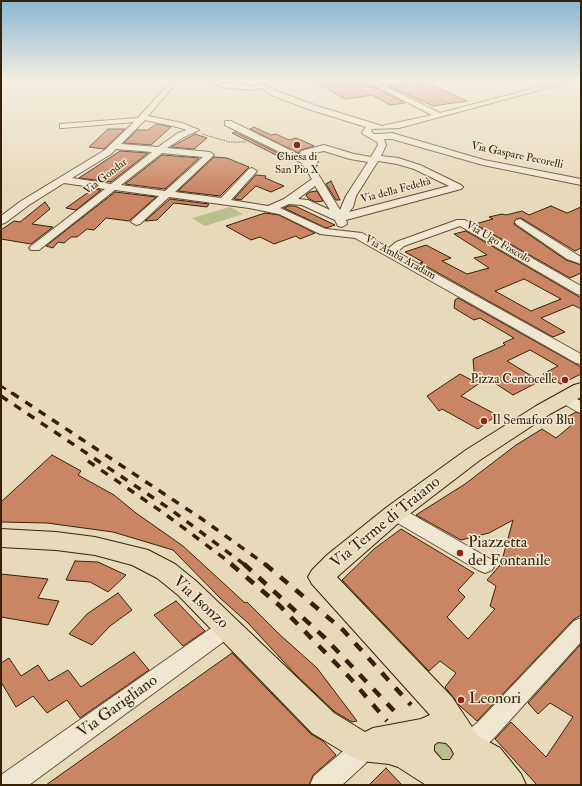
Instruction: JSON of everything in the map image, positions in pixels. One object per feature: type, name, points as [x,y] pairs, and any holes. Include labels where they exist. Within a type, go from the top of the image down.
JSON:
[{"type":"main road","name":"Via Terme di Traiano","points":[[462,752],[442,706],[321,577],[336,562],[395,513],[473,455],[543,410],[576,398]]},
{"type":"main road","name":"Via Isonzo","points":[[1,538],[56,540],[95,546],[139,557],[166,571],[187,588],[323,723],[361,746],[389,749],[406,754],[427,767]]},
{"type":"main road","name":"Via Terme di Traiano","points":[[425,689],[431,706],[429,730]]},
{"type":"main road","points":[[361,746],[429,730],[448,729],[462,752],[486,776],[507,785]]},
{"type":"main road","points":[[429,730],[420,740],[418,748],[420,756],[427,767],[442,776],[454,775],[462,752]]},
{"type":"main road","points":[[462,752],[489,759],[510,785]]},
{"type":"street","points":[[1,221],[25,203],[93,163],[114,146],[142,118]]},
{"type":"street","points":[[63,126],[142,118],[179,125],[195,130]]},
{"type":"street","name":"Via Gaspare Pecorelli","points":[[336,118],[372,128],[386,128],[388,136]]},
{"type":"street","name":"Via Gaspare Pecorelli","points":[[343,118],[372,128]]},
{"type":"street","points":[[340,218],[348,207],[351,196],[388,136],[417,118]]},
{"type":"street","points":[[228,123],[305,161],[340,218],[342,223],[341,233]]},
{"type":"street","name":"Via Gaspare Pecorelli","points":[[372,128],[366,131],[367,134],[388,136],[483,162],[581,182]]},
{"type":"street","name":"Via Gondar","points":[[35,248],[160,150],[181,135],[195,130]]},
{"type":"street","points":[[388,136],[391,140],[414,142]]},
{"type":"street","name":"Via Gaspare Pecorelli","points":[[388,136],[501,163],[581,177]]},
{"type":"street","points":[[114,146],[210,155],[136,222]]},
{"type":"street","points":[[308,165],[314,163],[304,153],[324,148],[335,152],[374,159]]},
{"type":"street","name":"Via della Fedeltà","points":[[340,218],[458,187],[417,167],[398,161],[374,159]]},
{"type":"street","points":[[224,201],[252,171]]},
{"type":"street","name":"Via Amba Aradam","points":[[62,180],[224,201],[270,209],[297,219],[324,232],[358,235],[581,360]]},
{"type":"street","points":[[270,209],[288,201],[317,180]]},
{"type":"street","points":[[288,201],[304,202],[340,218]]},
{"type":"street","name":"Via Ugo Foscolo","points":[[390,252],[400,244],[461,222],[581,291]]},
{"type":"street","points":[[520,222],[578,257]]},
{"type":"street","points":[[395,513],[485,565]]},
{"type":"street","points":[[462,752],[485,731],[581,627]]},
{"type":"street","name":"Via Garigliano","points":[[8,785],[227,628]]},
{"type":"street","points":[[323,785],[357,755],[361,746]]},
{"type":"path","points":[[195,130],[207,136],[229,142],[240,143],[260,138]]},
{"type":"green space","points":[[230,207],[243,214],[205,226],[192,218]]},
{"type":"green space","points":[[436,738],[455,746],[454,756],[447,759],[439,758],[434,752],[434,741]]},
{"type":"building","points":[[156,124],[171,127],[151,145],[124,143],[137,130],[148,130]]},
{"type":"building","name":"Chiesa di San Pio X","points":[[254,127],[271,135],[276,134],[289,140],[296,138],[314,146],[301,150],[298,153],[250,129]]},
{"type":"building","points":[[108,129],[125,129],[104,149],[89,147]]},
{"type":"building","points":[[235,132],[284,156],[280,157],[232,133]]},
{"type":"building","points":[[195,134],[207,138],[194,149],[171,147]]},
{"type":"building","points":[[120,151],[148,153],[111,182],[79,178]]},
{"type":"building","points":[[162,155],[199,158],[165,189],[125,184]]},
{"type":"building","points":[[214,157],[227,158],[249,167],[220,196],[178,191]]},
{"type":"building","points":[[256,175],[266,176],[265,178],[284,186],[271,192],[256,186],[241,200],[234,199]]},
{"type":"building","points":[[331,181],[340,200],[336,200],[326,184]]},
{"type":"building","points":[[93,189],[101,190],[76,210],[66,208]]},
{"type":"building","points":[[317,191],[323,201],[315,202],[306,195],[310,192]]},
{"type":"building","points":[[115,192],[156,197],[129,221],[106,218],[94,230],[87,229],[77,237],[71,237],[64,243],[58,242],[53,248],[46,246]]},
{"type":"building","points":[[170,199],[209,204],[207,207],[174,203],[157,220],[145,221]]},
{"type":"building","points":[[45,202],[50,209],[32,224],[53,227],[31,244],[1,239],[1,230],[14,221],[20,222]]},
{"type":"building","points":[[295,206],[335,225],[326,228],[284,208]]},
{"type":"building","points":[[551,206],[567,213],[581,207],[581,248],[575,251],[521,218],[516,219],[514,223],[566,260],[581,265],[581,273],[570,278],[475,224],[493,219],[489,217],[502,214],[506,215],[522,211],[529,215]]},
{"type":"building","points":[[265,213],[279,215],[315,233],[300,239],[296,236],[274,244],[260,237],[251,240],[226,226]]},
{"type":"building","points":[[466,231],[581,298],[581,309],[573,305],[541,318],[565,332],[553,337],[420,263],[423,262],[405,252],[426,245],[451,258],[442,261],[467,274],[489,268],[474,258],[487,255],[454,234]],"holes":[[[524,279],[561,299],[531,311],[495,291]]]},
{"type":"building","points":[[458,298],[581,367],[581,374],[561,384],[543,374],[558,366],[530,350],[507,361],[540,381],[513,395],[487,378],[461,396],[497,415],[478,429],[442,409],[439,411],[427,396],[460,374],[475,382],[473,359],[505,345],[503,343],[514,338],[480,318],[474,320],[454,308],[455,300]]},
{"type":"building","points":[[576,412],[581,414],[581,615],[573,620],[477,721],[459,705],[445,687],[456,673],[440,661],[429,671],[342,580],[374,549],[401,529],[474,573],[458,590],[465,597],[447,617],[468,639],[495,609],[490,606],[496,586],[487,580],[501,564],[513,520],[489,533],[461,540],[416,515],[465,484],[516,445],[542,429],[556,438],[573,424],[565,418]]},
{"type":"building","points":[[52,455],[81,471],[78,475],[114,495],[136,513],[183,546],[245,603],[247,602],[279,634],[317,668],[357,721],[352,722],[335,712],[295,674],[248,623],[220,598],[173,550],[113,532],[47,523],[1,522],[1,502]]},
{"type":"building","points":[[75,561],[98,562],[126,575],[108,592],[90,582],[66,580]]},
{"type":"building","points":[[1,574],[48,579],[38,598],[59,601],[48,625],[1,617]]},
{"type":"building","points":[[118,593],[132,610],[110,626],[92,645],[69,634],[87,614]]},
{"type":"building","points":[[176,601],[205,631],[183,646],[154,615]]},
{"type":"building","points":[[581,644],[581,785],[537,785],[495,739],[511,722],[546,757],[573,717],[550,703],[538,714],[528,703]]},
{"type":"building","points":[[134,652],[149,670],[80,718],[67,700],[47,713],[33,696],[16,707],[1,682],[1,663],[9,658],[21,676],[38,665],[49,681],[68,670],[81,687]]},
{"type":"building","points":[[232,653],[311,734],[323,741],[336,755],[313,775],[309,785],[46,785]]},
{"type":"building","points":[[386,768],[402,785],[369,785]]},
{"type":"railway","points":[[1,386],[13,394]]},
{"type":"railway","points":[[12,393],[202,519],[266,565]]},
{"type":"railway","points":[[1,396],[170,509],[245,565]]},
{"type":"railway","points":[[88,461],[165,514],[233,565]]},
{"type":"railway","points":[[231,564],[280,606],[351,679],[387,721]]},
{"type":"railway","points":[[244,564],[325,638],[397,714]]},
{"type":"railway","points":[[265,564],[343,630],[411,705]]},
{"type":"place","name":"Chiesa di San Pio X","points":[[297,145]]},
{"type":"place","name":"Pizza Centocelle","points":[[565,380]]},
{"type":"place","name":"Il Semaforo Blu","points":[[484,421]]},
{"type":"place","name":"Piazzetta del Fontanile","points":[[460,553]]},
{"type":"place","name":"Leonori","points":[[461,700]]}]
